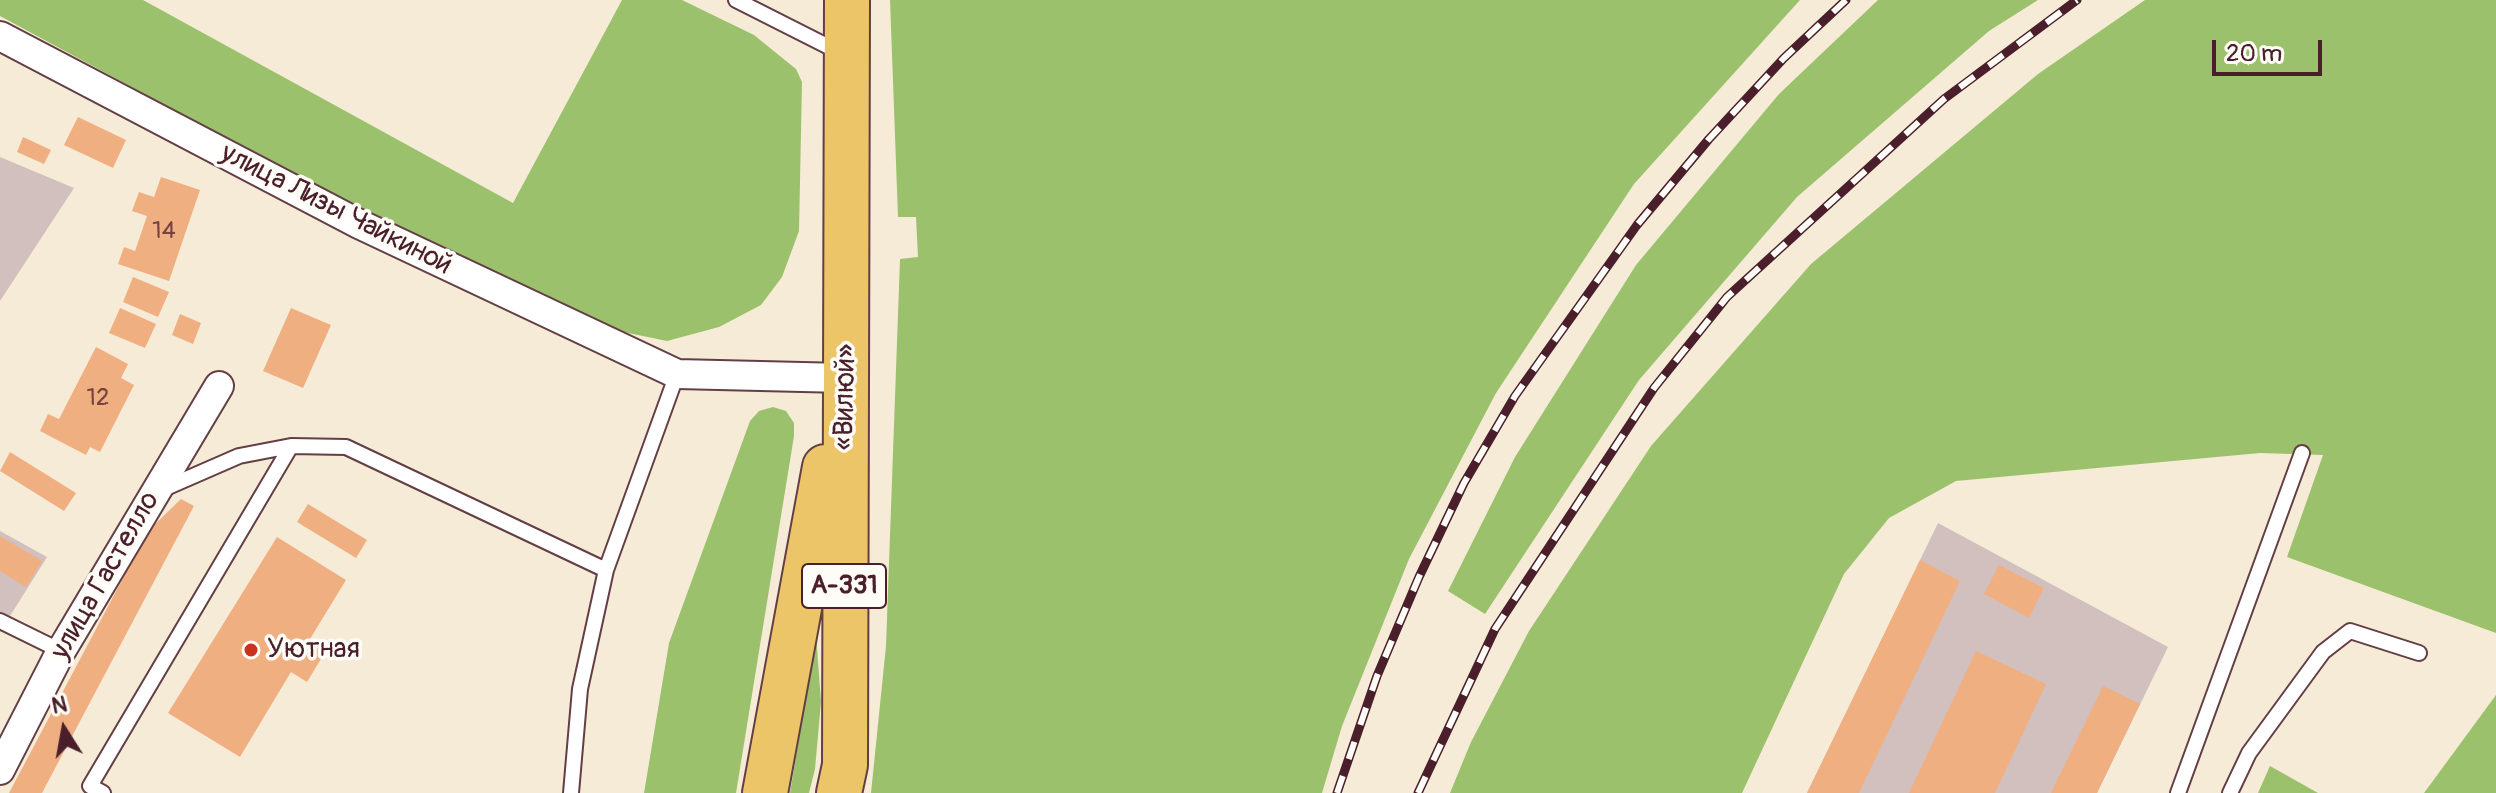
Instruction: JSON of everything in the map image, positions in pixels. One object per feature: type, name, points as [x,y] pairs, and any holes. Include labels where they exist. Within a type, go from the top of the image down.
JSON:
[{"type":"highway","name":"«Вилюй»","points":[[839,793],[845,765],[847,0]]},
{"type":"highway","points":[[765,793],[804,567],[844,378]]},
{"type":"street","name":"улица Лизы Чайкиной","points":[[0,36],[359,224],[677,374]]},
{"type":"street","points":[[677,374],[844,378]]},
{"type":"street","name":"улица Гастелло","points":[[0,770],[61,651],[219,386]]},
{"type":"lane","points":[[736,0],[847,55]]},
{"type":"lane","points":[[571,793],[580,689],[606,570],[677,374]]},
{"type":"lane","points":[[153,494],[239,456],[291,446],[346,447],[606,570]]},
{"type":"lane","points":[[103,793],[90,786],[291,446]]},
{"type":"lane","points":[[2178,793],[2302,453]]},
{"type":"lane","points":[[0,621],[61,651]]},
{"type":"lane","points":[[2230,793],[2249,753],[2313,664],[2350,631],[2419,653]]},
{"type":"shaded area","points":[[0,157],[74,188],[0,301]]},
{"type":"shaded area","points":[[1938,523],[2168,647],[2097,793],[1807,793]]},
{"type":"shaded area","points":[[0,531],[47,557],[0,632]]},
{"type":"green space","points":[[0,0],[143,0],[513,203],[622,0],[682,0],[754,35],[796,69],[802,82],[799,231],[782,277],[761,305],[719,327],[667,341],[604,328],[360,210],[0,16]]},
{"type":"green space","points":[[890,0],[1800,0],[1634,184],[1496,393],[1409,559],[1342,726],[1322,793],[871,793],[886,646],[900,259],[918,257],[916,217],[898,217]]},
{"type":"green space","points":[[1878,0],[2038,0],[1989,31],[1797,197],[1639,380],[1485,614],[1448,591],[1515,457],[1636,265],[1779,94]]},
{"type":"green space","points":[[2145,0],[2496,0],[2496,633],[2287,557],[2323,455],[2260,453],[1956,481],[1889,518],[1844,574],[1742,793],[1450,793],[1471,742],[1529,631],[1651,446],[1811,264],[2038,74]]},
{"type":"green space","points":[[773,407],[786,411],[794,423],[794,436],[736,793],[644,793],[669,643],[750,421],[759,411]]},
{"type":"green space","points":[[816,634],[821,702],[815,769],[809,793],[790,793]]},
{"type":"green space","points":[[2496,695],[2496,793],[2424,793]]},
{"type":"green space","points":[[2270,766],[2318,793],[2258,793]]},
{"type":"building","points":[[78,117],[126,140],[113,168],[64,145]]},
{"type":"building","points":[[23,137],[51,150],[44,164],[17,152]]},
{"type":"building","points":[[161,177],[200,190],[169,281],[118,264],[124,247],[135,251],[147,216],[132,211],[139,192],[154,197]]},
{"type":"building","points":[[133,277],[169,292],[158,317],[123,302]]},
{"type":"building","points":[[120,308],[156,324],[145,348],[109,333]]},
{"type":"building","points":[[291,308],[331,325],[303,388],[263,371]]},
{"type":"building","points":[[180,314],[201,323],[193,344],[172,335]]},
{"type":"building","points":[[96,347],[128,364],[121,378],[134,385],[100,452],[90,447],[86,455],[40,431],[48,414],[59,419]]},
{"type":"building","points":[[10,452],[76,493],[64,511],[0,471]]},
{"type":"building","points":[[181,499],[194,506],[42,793],[9,793],[148,531]]},
{"type":"building","points":[[308,504],[367,540],[356,558],[297,522]]},
{"type":"building","points":[[0,536],[42,561],[26,587],[0,571]]},
{"type":"building","points":[[277,537],[346,580],[310,639],[327,649],[307,682],[291,672],[240,757],[168,713]]},
{"type":"building","points":[[1920,560],[1960,581],[1859,793],[1807,793]]},
{"type":"building","points":[[1999,565],[2044,588],[2029,618],[1984,594]]},
{"type":"building","points":[[1976,651],[2046,684],[1995,793],[1909,793]]},
{"type":"building","points":[[2103,686],[2140,704],[2097,793],[2051,793]]},
{"type":"railway","points":[[1337,793],[1377,676],[1419,577],[1464,483],[1515,396],[1637,225],[1709,139],[1784,58],[1846,0]]},
{"type":"railway","points":[[1418,793],[1495,629],[1654,388],[1727,297],[1944,99],[2077,0]]},
{"type":"place","name":"Уютная","points":[[251,650]]}]
